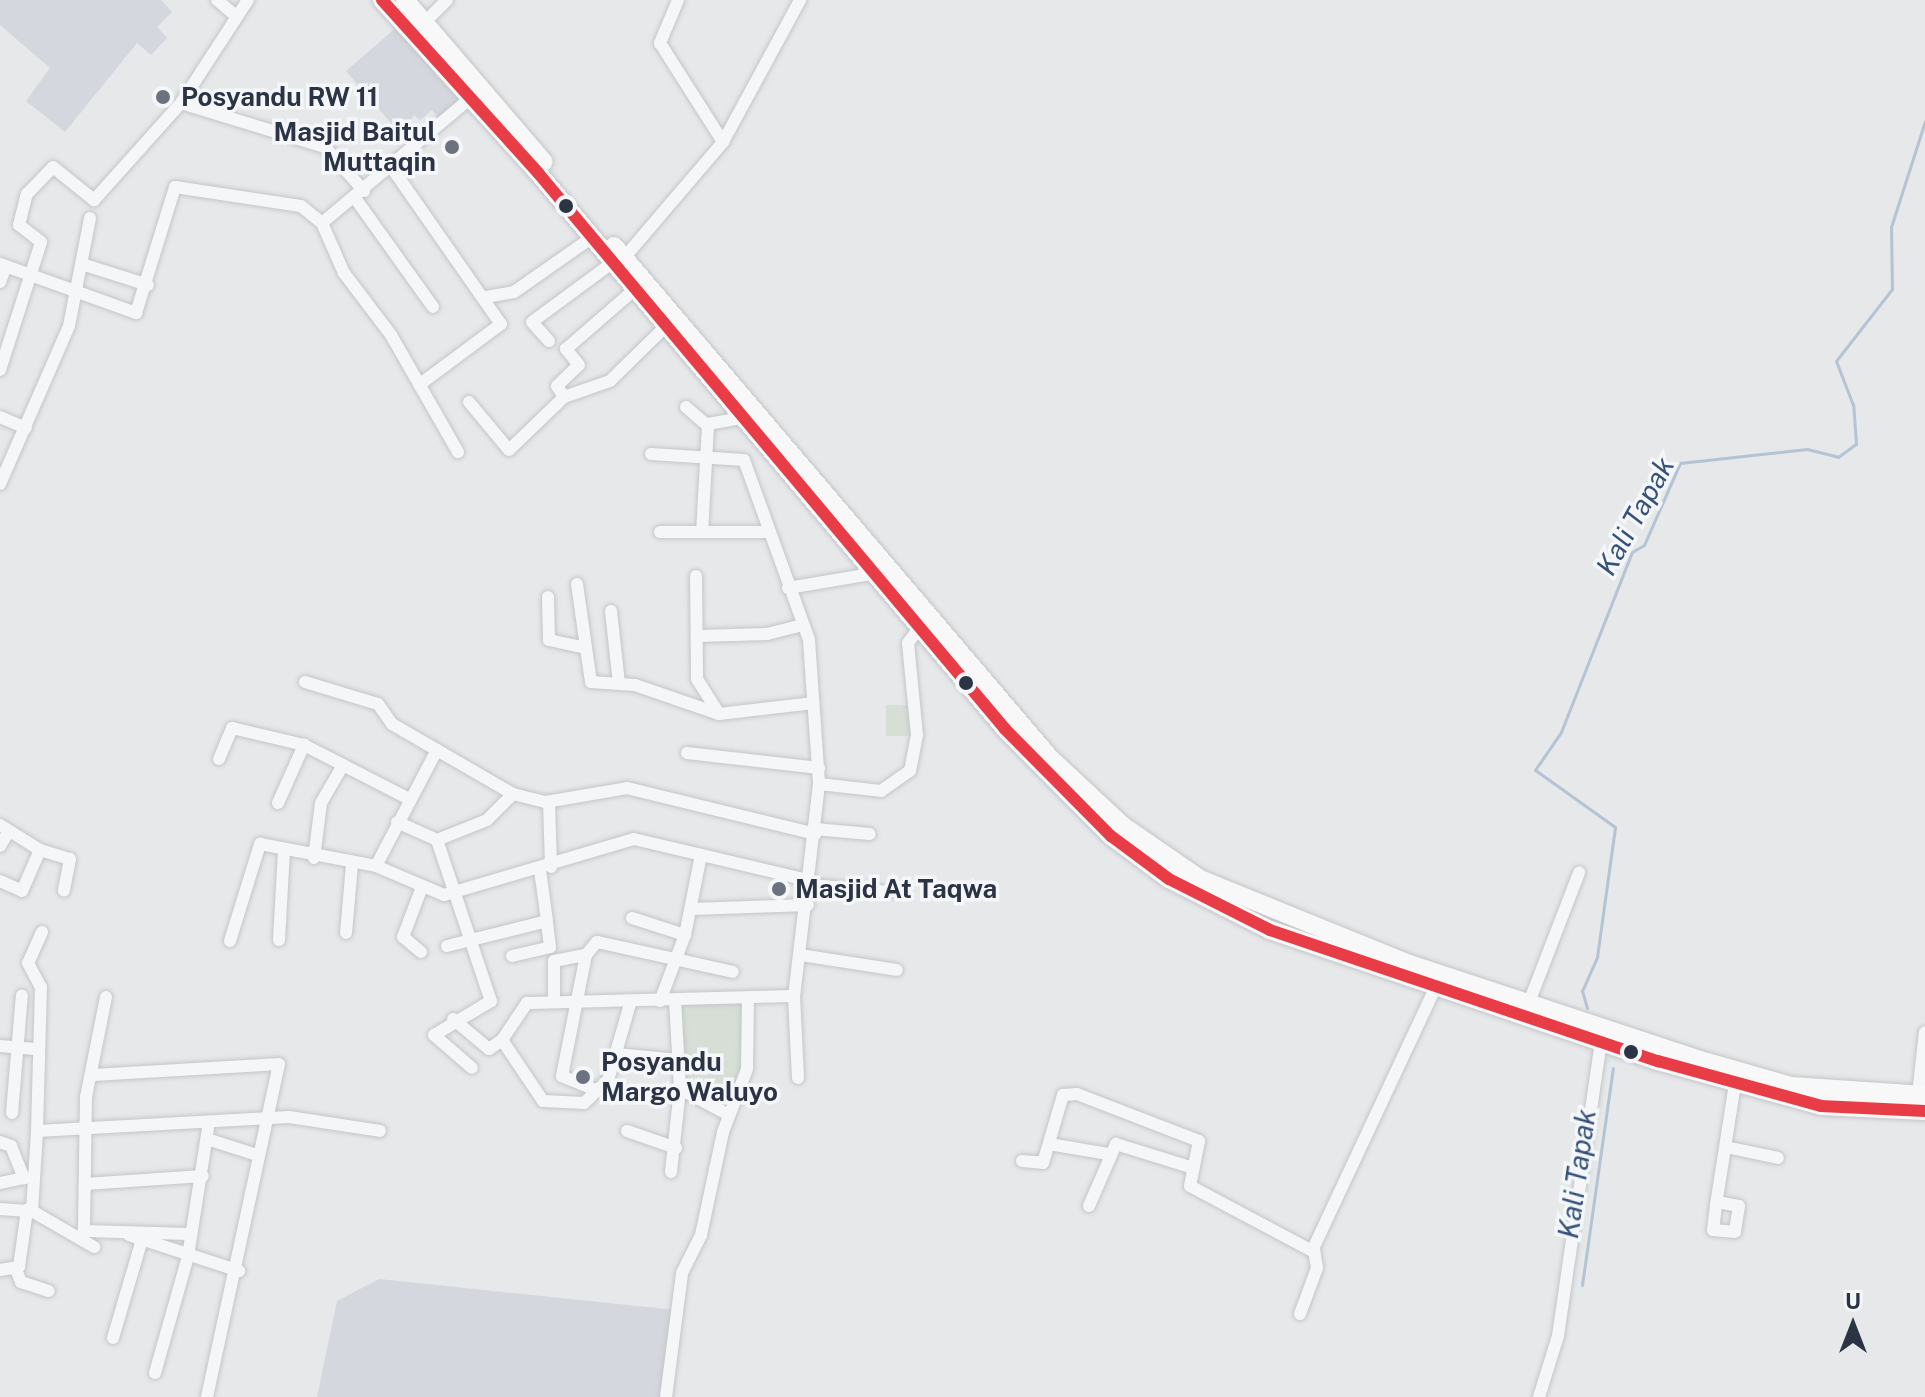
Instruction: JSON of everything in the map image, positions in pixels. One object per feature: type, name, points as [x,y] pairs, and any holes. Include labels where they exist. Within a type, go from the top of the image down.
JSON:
[{"type":"highway","points":[[382,0],[591,238],[618,260],[634,290],[737,419],[1067,796],[1169,879],[1270,930],[1601,1043],[1735,1084],[1821,1106],[1923,1100]]},
{"type":"highway","points":[[405,0],[618,260],[1040,746],[1123,826],[1257,907],[1528,1005],[1791,1086],[1923,1100]]},
{"type":"street","points":[[217,0],[236,16]]},
{"type":"street","points":[[0,370],[41,239],[21,230],[21,214],[27,194],[53,167],[94,200],[181,103],[248,0]]},
{"type":"street","points":[[425,22],[447,0]]},
{"type":"street","points":[[549,341],[532,322],[618,260],[723,142],[800,0]]},
{"type":"street","points":[[674,1],[660,43],[723,142]]},
{"type":"street","points":[[322,223],[410,155],[469,99]]},
{"type":"street","points":[[181,103],[325,147],[433,307]]},
{"type":"street","points":[[392,168],[486,297],[500,328],[419,385]]},
{"type":"street","points":[[0,282],[3,265],[136,313],[148,285],[175,187],[293,204],[322,223],[344,273],[419,385],[458,452]]},
{"type":"street","points":[[0,484],[26,428],[79,291],[90,218]]},
{"type":"street","points":[[486,297],[509,293],[591,238]]},
{"type":"street","points":[[85,265],[148,285]]},
{"type":"street","points":[[564,397],[557,386],[579,365],[566,349],[634,290]]},
{"type":"street","points":[[469,402],[508,450],[564,397],[610,381],[664,328]]},
{"type":"street","points":[[686,407],[708,424],[737,419]]},
{"type":"street","points":[[0,417],[26,428]]},
{"type":"street","points":[[702,532],[708,424]]},
{"type":"street","points":[[651,454],[744,460],[765,532],[811,649],[819,784],[808,905],[794,996],[798,1078]]},
{"type":"street","points":[[660,532],[765,532]]},
{"type":"street","points":[[788,588],[871,574]]},
{"type":"street","points":[[696,576],[697,679],[719,714]]},
{"type":"street","points":[[577,584],[583,647],[591,682],[619,683],[719,714],[813,703]]},
{"type":"street","points":[[548,597],[549,640],[583,647]]},
{"type":"street","points":[[611,611],[619,683]]},
{"type":"street","points":[[698,636],[802,625]]},
{"type":"street","points":[[819,784],[881,791],[910,771],[917,735],[908,643],[918,629]]},
{"type":"street","points":[[305,682],[378,704],[392,724],[513,794],[549,802],[627,788],[815,832],[870,834]]},
{"type":"street","points":[[219,759],[232,728],[304,745],[409,799]]},
{"type":"street","points":[[278,803],[304,745]]},
{"type":"street","points":[[376,866],[437,750]]},
{"type":"street","points":[[687,753],[819,768]]},
{"type":"street","points":[[314,858],[321,803],[343,765]]},
{"type":"street","points":[[437,840],[487,820],[513,794]]},
{"type":"street","points":[[512,956],[550,947],[546,869],[549,802]]},
{"type":"street","points":[[397,822],[437,840],[491,1002],[453,1019],[434,1036],[472,1068]]},
{"type":"street","points":[[0,846],[4,828],[40,850],[72,861],[64,890]]},
{"type":"street","points":[[230,941],[258,846],[314,858],[376,866],[422,887],[457,893],[546,869],[634,839],[810,883],[890,892]]},
{"type":"street","points":[[0,881],[22,891],[40,850]]},
{"type":"street","points":[[279,940],[284,850]]},
{"type":"street","points":[[660,1001],[685,935],[701,855]]},
{"type":"street","points":[[346,933],[352,864]]},
{"type":"street","points":[[1528,1005],[1579,873]]},
{"type":"street","points":[[421,952],[403,937],[422,887]]},
{"type":"street","points":[[691,909],[808,905]]},
{"type":"street","points":[[632,918],[685,935]]},
{"type":"street","points":[[447,946],[547,921]]},
{"type":"street","points":[[42,932],[28,963],[41,987],[35,1049],[37,1126],[30,1211],[17,1272],[21,1282],[49,1291]]},
{"type":"street","points":[[596,1090],[562,1076],[581,1001],[586,955],[598,941],[676,964],[733,972]]},
{"type":"street","points":[[554,1002],[554,961],[586,955]]},
{"type":"street","points":[[801,955],[897,970]]},
{"type":"street","points":[[1300,1314],[1317,1268],[1314,1250],[1435,988]]},
{"type":"street","points":[[12,1113],[6,1046],[22,995]]},
{"type":"street","points":[[453,1019],[489,1049],[502,1040],[524,1004],[581,1001],[630,1004],[675,999],[794,996]]},
{"type":"street","points":[[95,1075],[90,1060],[106,997]]},
{"type":"street","points":[[666,1397],[682,1273],[701,1235],[729,1115],[747,1069],[748,998]]},
{"type":"street","points":[[671,1172],[680,1089],[675,999]]},
{"type":"street","points":[[502,1040],[543,1101],[584,1103],[608,1080],[630,1004]]},
{"type":"street","points":[[1923,1100],[1925,1032]]},
{"type":"street","points":[[1539,1397],[1561,1322],[1601,1043]]},
{"type":"street","points":[[6,1046],[35,1049]]},
{"type":"street","points":[[616,1054],[679,1060]]},
{"type":"street","points":[[191,1234],[87,1235],[81,1222],[88,1083],[95,1075],[277,1062],[279,1071],[257,1155],[239,1271],[207,1397]]},
{"type":"street","points":[[1717,1202],[1735,1084]]},
{"type":"street","points":[[680,1089],[729,1115]]},
{"type":"street","points":[[1022,1161],[1043,1164],[1063,1095],[1077,1094],[1199,1141],[1190,1186],[1314,1250]]},
{"type":"street","points":[[37,1126],[85,1129],[266,1118],[322,1118],[380,1131]]},
{"type":"street","points":[[155,1373],[188,1256],[210,1140],[209,1122]]},
{"type":"street","points":[[627,1131],[676,1148]]},
{"type":"street","points":[[210,1140],[257,1155]]},
{"type":"street","points":[[0,1142],[11,1146],[24,1178],[0,1183]]},
{"type":"street","points":[[1049,1144],[1108,1154]]},
{"type":"street","points":[[1089,1206],[1108,1154],[1119,1144],[1193,1168]]},
{"type":"street","points":[[1726,1147],[1778,1158]]},
{"type":"street","points":[[85,1184],[203,1176]]},
{"type":"street","points":[[0,1209],[30,1211],[94,1247]]},
{"type":"street","points":[[128,1235],[141,1243],[239,1271]]},
{"type":"street","points":[[113,1338],[141,1243]]},
{"type":"street","points":[[0,1270],[17,1272]]},
{"type":"shaded area","points":[[0,0],[161,0],[172,12],[157,27],[167,38],[151,55],[137,43],[65,132],[26,101],[50,68],[0,25]]},
{"type":"shaded area","points":[[398,26],[463,101],[440,120],[432,110],[420,120],[414,115],[402,136],[346,71]]},
{"type":"shaded area","points":[[886,705],[911,705],[911,736],[886,736]]},
{"type":"shaded area","points":[[746,1000],[745,1069],[728,1113],[682,1085],[680,1002]]},
{"type":"shaded area","points":[[379,1279],[676,1310],[663,1397],[317,1397],[337,1301]]},
{"type":"waterway","name":"Kali Tapak","points":[[1587,1008],[1582,991],[1597,957],[1615,827],[1535,770],[1561,732],[1632,552],[1644,545],[1680,463],[1807,449],[1838,457],[1856,444],[1853,405],[1836,361],[1892,289],[1891,227],[1925,121]]},
{"type":"waterway","name":"Kali Tapak","points":[[1582,1285],[1613,1068]]},
{"type":"transit line","points":[[382,0],[539,174],[1005,729],[1111,836],[1169,879],[1270,930],[1658,1061],[1821,1106],[1925,1111]]},
{"type":"place","name":"Posyandu RW 11","points":[[163,97]]},
{"type":"place","name":"Masjid Baitul Muttaqin","points":[[452,147]]},
{"type":"place","name":"Masjid At Taqwa","points":[[779,889]]},
{"type":"place","name":"Posyandu Margo Waluyo","points":[[583,1077]]}]
